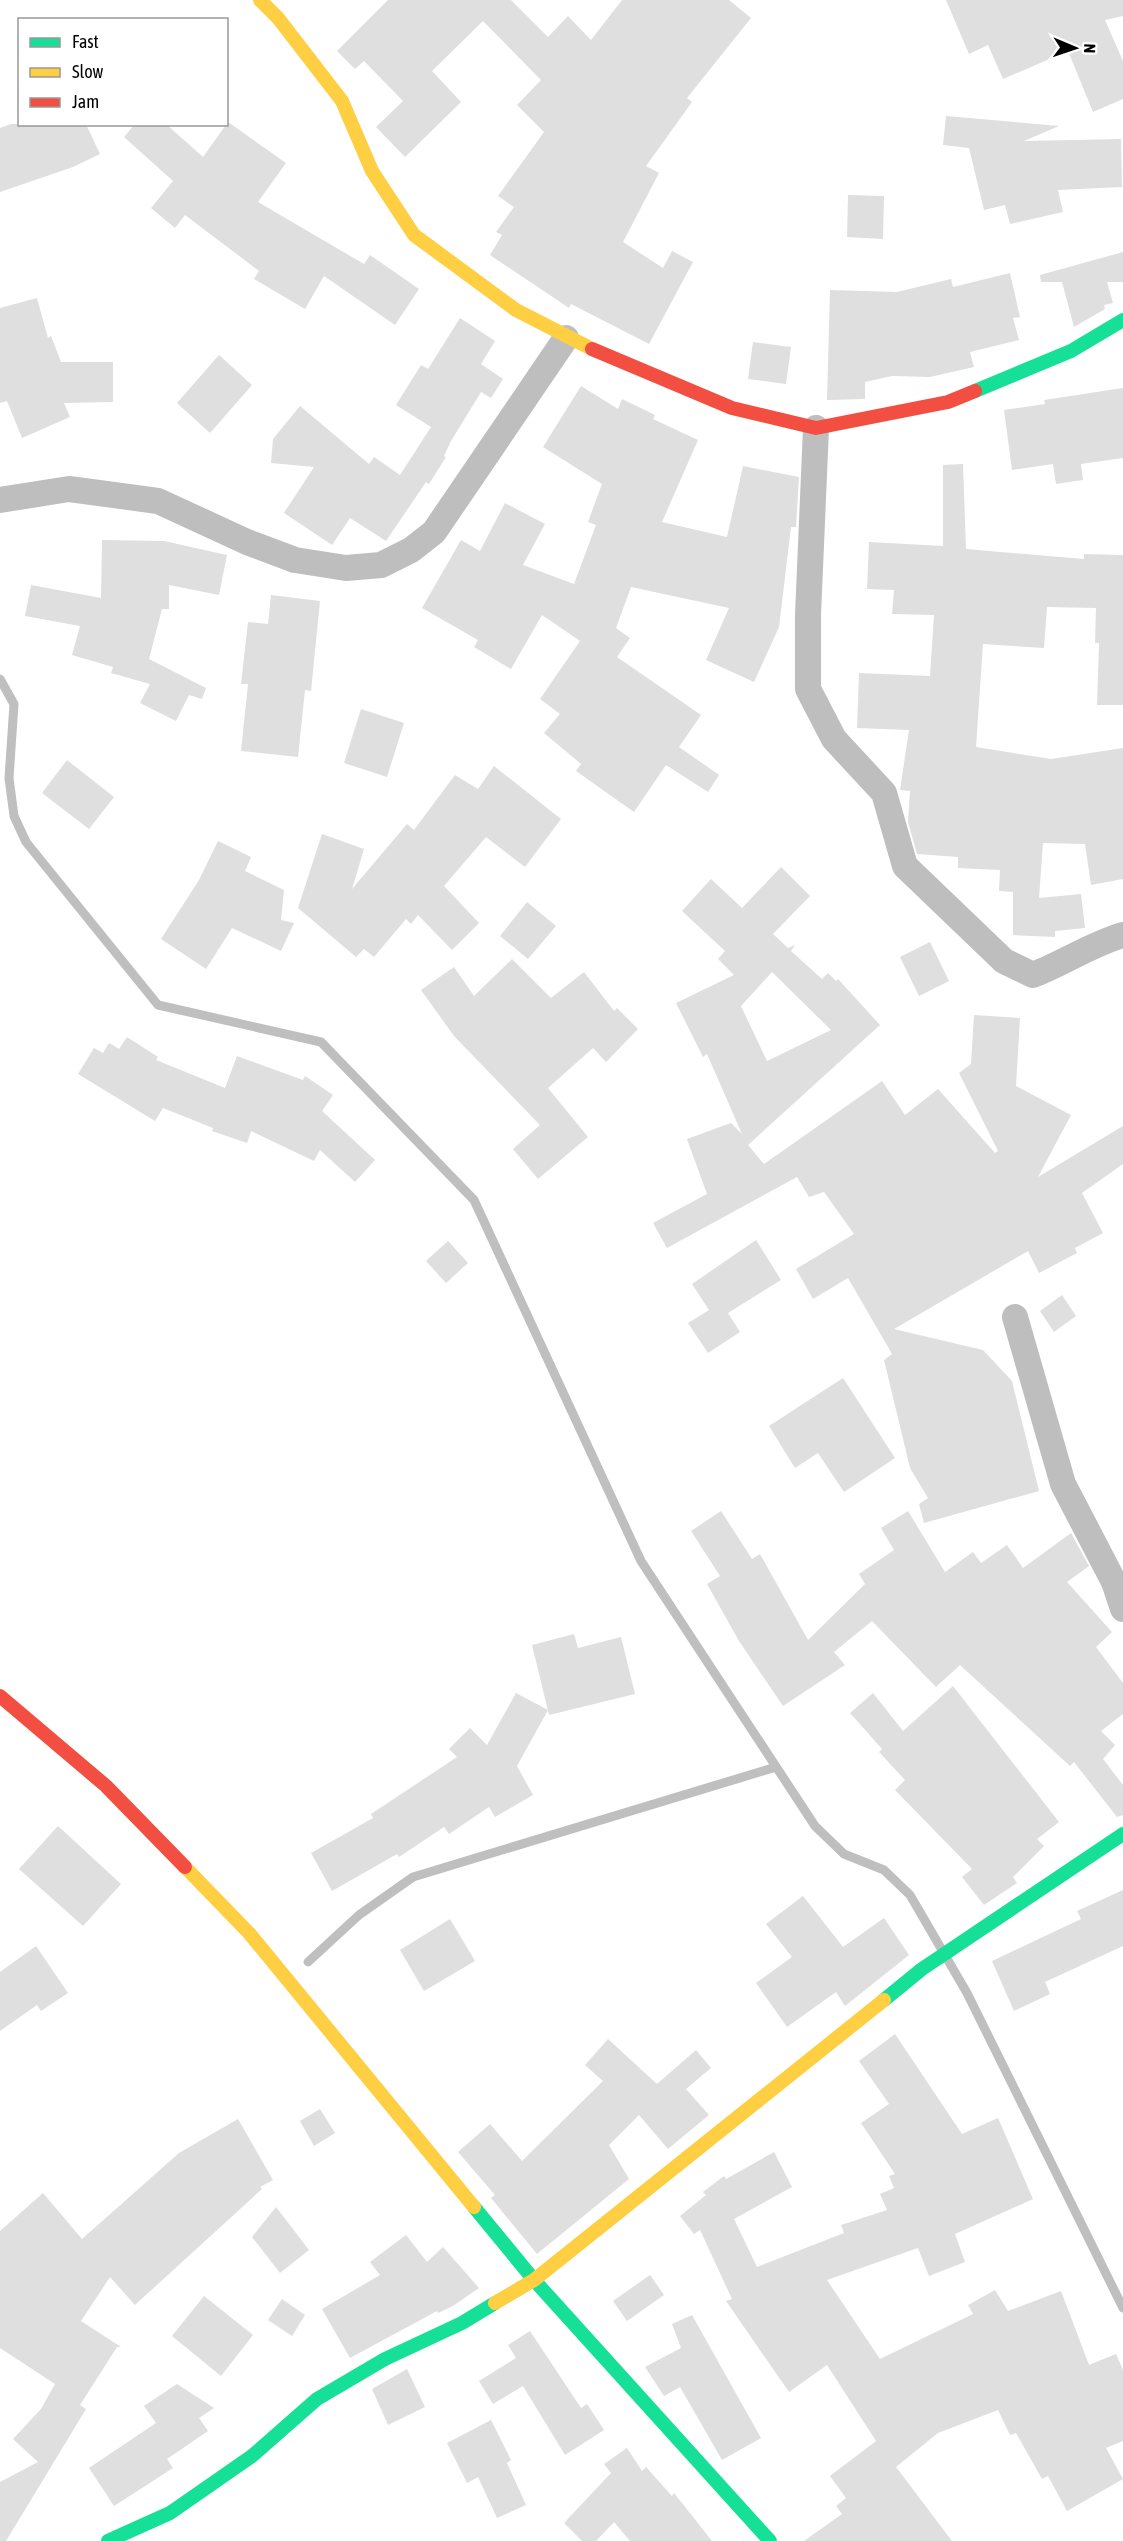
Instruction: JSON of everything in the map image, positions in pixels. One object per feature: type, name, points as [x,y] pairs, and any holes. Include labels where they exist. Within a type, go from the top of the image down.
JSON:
[{"type":"street","points":[[260,0],[278,18],[342,101],[372,171],[414,235],[516,310],[566,339],[732,408],[816,428],[948,402],[1071,351],[1123,320]]},
{"type":"street","points":[[0,500],[69,489],[158,501],[295,560],[346,568],[381,565],[411,550],[434,532],[566,339]]},
{"type":"street","points":[[816,428],[808,615],[808,689],[834,739],[884,793],[905,866],[1004,961],[1033,975],[1065,963],[1108,939],[1123,934]]},
{"type":"street","points":[[1015,1317],[1063,1484],[1114,1582],[1123,1609]]},
{"type":"street","points":[[0,1696],[106,1786],[249,1933],[534,2280],[770,2541]]},
{"type":"street","points":[[108,2541],[170,2513],[252,2456],[317,2399],[385,2359],[462,2323],[534,2280],[921,1969],[1123,1834]]},
{"type":"building","points":[[388,0],[511,0],[548,37],[568,16],[591,40],[622,0],[729,0],[751,18],[687,98],[692,102],[646,166],[659,173],[623,242],[663,268],[672,251],[693,262],[649,344],[571,304],[569,308],[490,255],[502,235],[496,232],[514,207],[498,196],[544,132],[517,105],[541,80],[483,21],[432,71],[461,102],[405,157],[376,127],[403,101],[364,61],[355,69],[337,51]]},
{"type":"building","points":[[946,0],[1123,0],[1123,16],[1105,20],[1123,61],[1123,99],[1093,112],[1068,51],[1003,79],[988,45],[969,54]]},
{"type":"building","points":[[946,116],[1059,126],[1024,141],[1121,139],[1122,187],[1058,190],[1063,212],[1010,224],[1005,205],[984,210],[969,148],[943,145]]},
{"type":"building","points":[[228,122],[286,163],[258,202],[364,264],[370,255],[419,289],[395,325],[324,276],[305,309],[254,279],[259,271],[185,215],[175,228],[151,208],[173,181],[124,137],[133,126],[168,126],[203,157],[225,126],[228,126]]},
{"type":"building","points":[[11,124],[18,124],[18,126],[87,126],[100,154],[73,167],[0,192],[0,128]]},
{"type":"building","points":[[848,195],[884,196],[883,239],[847,237]]},
{"type":"building","points":[[1123,252],[1123,282],[1107,282],[1113,303],[1104,305],[1105,309],[1074,327],[1062,282],[1041,282],[1040,275]]},
{"type":"building","points":[[1010,273],[1020,317],[1013,318],[1019,340],[970,352],[974,367],[930,377],[892,376],[865,382],[865,399],[827,400],[830,290],[897,292],[951,279],[953,287]]},
{"type":"building","points":[[37,298],[48,338],[51,336],[61,362],[113,362],[113,402],[64,403],[70,417],[22,438],[7,401],[0,403],[0,308]]},
{"type":"building","points":[[460,318],[495,341],[481,364],[503,379],[491,398],[481,392],[451,441],[444,456],[446,457],[429,484],[426,482],[386,541],[350,518],[332,545],[284,513],[314,467],[271,463],[273,439],[300,406],[369,464],[374,457],[400,475],[431,427],[396,405],[421,365],[428,369]]},
{"type":"building","points":[[753,342],[791,347],[786,384],[748,379]]},
{"type":"building","points":[[219,355],[252,385],[210,433],[177,403]]},
{"type":"building","points":[[581,386],[618,409],[622,399],[655,415],[653,419],[698,440],[662,522],[727,537],[743,466],[799,477],[796,527],[791,527],[779,627],[754,682],[706,660],[729,608],[631,587],[616,628],[630,638],[617,657],[701,715],[679,747],[719,775],[708,792],[666,765],[634,812],[576,771],[581,764],[544,733],[560,714],[540,699],[580,641],[542,615],[511,669],[474,647],[478,640],[422,608],[461,540],[480,551],[505,503],[545,524],[523,565],[574,584],[596,525],[588,522],[602,484],[543,447]]},
{"type":"building","points":[[1123,388],[1123,458],[1081,464],[1083,480],[1056,484],[1053,464],[1012,470],[1004,410],[1045,404],[1044,400]]},
{"type":"building","points":[[963,464],[966,549],[1084,559],[1084,554],[1123,555],[1123,705],[1097,705],[1099,643],[1095,643],[1096,608],[1047,607],[1044,648],[983,644],[976,747],[1051,759],[1123,748],[1123,879],[1091,885],[1085,844],[1043,843],[1039,898],[1081,894],[1085,928],[1055,931],[1055,937],[1013,935],[1013,892],[999,891],[1000,870],[958,868],[958,857],[917,854],[908,822],[910,791],[900,790],[909,730],[857,728],[859,673],[930,676],[934,615],[892,614],[894,590],[867,589],[869,542],[943,546],[943,465]]},
{"type":"building","points":[[102,540],[164,541],[227,555],[219,595],[169,585],[169,609],[162,609],[149,659],[206,688],[202,699],[189,695],[176,721],[140,703],[150,684],[111,673],[113,667],[72,655],[80,626],[25,616],[31,585],[101,598]]},
{"type":"building","points":[[271,595],[320,601],[311,691],[305,690],[298,757],[241,751],[248,684],[241,684],[248,622],[268,624]]},
{"type":"building","points":[[361,709],[404,723],[387,777],[344,763]]},
{"type":"building","points":[[67,760],[114,797],[89,829],[42,793]]},
{"type":"building","points":[[494,766],[561,819],[525,867],[486,837],[444,886],[479,923],[452,950],[418,915],[411,924],[406,919],[374,957],[364,949],[356,957],[298,908],[322,834],[364,849],[352,889],[407,824],[414,830],[455,775],[478,789]]},
{"type":"building","points":[[218,841],[251,857],[245,871],[284,890],[281,920],[294,923],[281,951],[232,928],[206,969],[161,939],[199,880]]},
{"type":"building","points":[[781,867],[810,896],[773,934],[788,948],[795,945],[791,951],[822,979],[828,973],[836,981],[838,979],[880,1025],[748,1145],[764,1164],[882,1081],[905,1115],[938,1089],[995,1153],[998,1151],[959,1073],[971,1064],[974,1015],[1020,1018],[1016,1086],[1071,1115],[1038,1177],[1123,1126],[1123,1164],[1082,1193],[1103,1233],[1075,1248],[1077,1253],[1039,1273],[1028,1251],[894,1329],[983,1350],[1012,1381],[1039,1491],[924,1523],[919,1504],[928,1498],[910,1468],[884,1360],[892,1354],[848,1278],[813,1299],[796,1269],[854,1234],[824,1192],[809,1197],[797,1177],[667,1248],[653,1223],[707,1194],[687,1139],[731,1123],[742,1134],[707,1054],[703,1057],[676,1003],[734,975],[718,959],[725,951],[682,911],[711,879],[742,908]],"holes":[[[772,972],[831,1030],[767,1061],[741,1006]]]},
{"type":"building","points":[[527,902],[556,926],[528,959],[500,936]]},
{"type":"building","points":[[930,942],[949,981],[919,996],[900,957]]},
{"type":"building","points":[[512,959],[551,998],[584,972],[614,1011],[617,1008],[638,1029],[606,1062],[593,1048],[548,1088],[588,1137],[538,1179],[513,1149],[540,1125],[454,1036],[421,990],[454,967],[474,996]]},
{"type":"building","points":[[127,1037],[158,1057],[156,1060],[225,1088],[237,1056],[303,1080],[305,1076],[333,1095],[322,1111],[375,1160],[355,1182],[320,1150],[314,1161],[251,1131],[247,1143],[212,1131],[213,1128],[163,1108],[155,1121],[78,1074],[94,1048],[103,1053],[109,1043],[119,1049]]},
{"type":"building","points":[[756,1240],[781,1280],[728,1313],[740,1332],[708,1353],[688,1323],[709,1310],[692,1284]]},
{"type":"building","points":[[448,1241],[468,1263],[446,1283],[426,1261]]},
{"type":"building","points":[[1062,1295],[1076,1316],[1054,1332],[1040,1311]]},
{"type":"building","points":[[843,1378],[895,1458],[844,1492],[818,1453],[795,1468],[769,1426]]},
{"type":"building","points":[[721,1511],[752,1559],[760,1554],[808,1640],[865,1584],[859,1574],[894,1550],[881,1528],[908,1511],[945,1572],[973,1552],[981,1563],[1007,1545],[1023,1568],[1071,1533],[1089,1566],[1067,1582],[1112,1632],[1096,1647],[1123,1683],[1123,1714],[1101,1731],[1115,1745],[1103,1759],[1123,1785],[1123,1815],[1117,1817],[1074,1762],[1070,1766],[960,1665],[936,1687],[872,1621],[834,1652],[845,1665],[783,1706],[739,1641],[707,1584],[720,1576],[691,1531]]},
{"type":"building","points":[[574,1634],[578,1648],[621,1637],[635,1694],[549,1715],[532,1645]]},
{"type":"building","points":[[953,1686],[1059,1822],[1037,1839],[1044,1846],[1013,1877],[1017,1883],[984,1905],[962,1877],[972,1869],[895,1790],[905,1780],[879,1752],[882,1749],[850,1713],[873,1693],[903,1731]]},
{"type":"building","points":[[516,1693],[548,1710],[517,1766],[533,1795],[495,1817],[489,1807],[449,1834],[444,1827],[399,1857],[397,1854],[332,1891],[311,1853],[373,1818],[371,1814],[457,1757],[449,1749],[470,1728],[487,1745]]},
{"type":"building","points":[[58,1826],[121,1884],[83,1926],[19,1869]]},
{"type":"building","points":[[1123,1890],[1123,1946],[1045,1982],[1050,1994],[1014,2011],[992,1961],[1081,1919],[1077,1911]]},
{"type":"building","points":[[803,1896],[843,1947],[884,1918],[909,1955],[845,2006],[836,1992],[787,2027],[756,1983],[792,1957],[766,1924]]},
{"type":"building","points":[[450,1919],[475,1961],[424,1991],[400,1950]]},
{"type":"building","points":[[36,1946],[68,1993],[41,2011],[37,2005],[0,2031],[0,1972]]},
{"type":"building","points":[[895,2034],[962,2134],[998,2118],[1033,2199],[955,2234],[965,2262],[929,2276],[918,2248],[827,2280],[880,2359],[973,2314],[968,2305],[995,2290],[1008,2311],[1061,2291],[1089,2365],[1116,2354],[1123,2370],[1123,2441],[1106,2448],[1123,2479],[1067,2511],[1048,2476],[1042,2479],[1016,2433],[1010,2435],[998,2410],[938,2433],[896,2467],[952,2541],[804,2541],[842,2514],[836,2506],[846,2498],[830,2476],[876,2441],[827,2365],[789,2392],[726,2301],[732,2299],[700,2230],[694,2234],[680,2216],[706,2195],[703,2192],[724,2176],[726,2179],[774,2152],[792,2187],[734,2219],[757,2267],[844,2233],[841,2225],[887,2210],[880,2194],[894,2188],[889,2176],[895,2174],[861,2123],[889,2104],[859,2061]]},
{"type":"building","points":[[608,2039],[657,2084],[696,2050],[711,2068],[686,2089],[709,2115],[668,2149],[639,2115],[609,2145],[629,2179],[537,2254],[491,2198],[495,2195],[458,2152],[490,2124],[522,2161],[603,2081],[585,2065]]},
{"type":"building","points":[[320,2109],[335,2133],[314,2146],[300,2121]]},
{"type":"building","points":[[238,2119],[273,2180],[260,2187],[262,2189],[135,2305],[110,2277],[81,2321],[121,2347],[117,2347],[80,2405],[86,2409],[6,2541],[0,2541],[0,2482],[38,2462],[13,2439],[41,2409],[55,2384],[0,2348],[0,2231],[43,2193],[82,2239],[179,2153]]},
{"type":"building","points":[[276,2207],[309,2250],[280,2273],[252,2237]]},
{"type":"building","points":[[406,2235],[427,2262],[443,2247],[479,2288],[453,2306],[438,2313],[437,2311],[350,2358],[322,2309],[380,2275],[370,2262]]},
{"type":"building","points":[[650,2275],[664,2295],[627,2321],[613,2301]]},
{"type":"building","points":[[204,2296],[253,2335],[221,2376],[172,2336]]},
{"type":"building","points":[[282,2299],[305,2315],[292,2336],[268,2320]]},
{"type":"building","points":[[692,2315],[761,2438],[722,2460],[680,2387],[664,2396],[645,2367],[681,2348],[672,2324]]},
{"type":"building","points":[[530,2331],[581,2408],[587,2404],[604,2430],[565,2455],[523,2386],[493,2404],[479,2381],[516,2358],[508,2345]]},
{"type":"building","points":[[407,2369],[425,2407],[388,2425],[372,2389]]},
{"type":"building","points":[[177,2384],[214,2408],[199,2418],[208,2431],[167,2459],[173,2468],[114,2506],[89,2468],[156,2423],[144,2406]]},
{"type":"building","points":[[491,2420],[511,2460],[507,2463],[526,2505],[497,2518],[478,2477],[467,2483],[447,2443]]},
{"type":"building","points":[[627,2448],[642,2471],[646,2467],[672,2496],[674,2493],[712,2541],[630,2541],[614,2522],[596,2541],[582,2541],[564,2523],[611,2473],[604,2464]]},
{"type":"waterway","points":[[0,679],[14,704],[9,778],[14,816],[26,842],[158,1005],[321,1042],[474,1200],[641,1561],[815,1826],[844,1854],[884,1870],[910,1895],[967,1993],[1123,2308]]},
{"type":"waterway","points":[[308,1962],[359,1915],[413,1877],[776,1767]]},
{"type":"traffic: fast","points":[[975,391],[1071,351],[1123,320]]},
{"type":"traffic: fast","points":[[884,2000],[922,1969],[1123,1834]]},
{"type":"traffic: fast","points":[[474,2207],[534,2280],[770,2541]]},
{"type":"traffic: fast","points":[[108,2541],[170,2513],[252,2456],[317,2399],[385,2359],[462,2323],[495,2303]]},
{"type":"traffic: slow","points":[[260,0],[278,18],[342,101],[372,171],[414,235],[516,310],[592,349]]},
{"type":"traffic: slow","points":[[185,1867],[249,1933],[474,2207]]},
{"type":"traffic: slow","points":[[495,2303],[534,2280],[884,2000]]},
{"type":"traffic: jam","points":[[592,349],[732,408],[816,428],[948,402],[975,391]]},
{"type":"traffic: jam","points":[[0,1696],[106,1786],[185,1867]]}]
